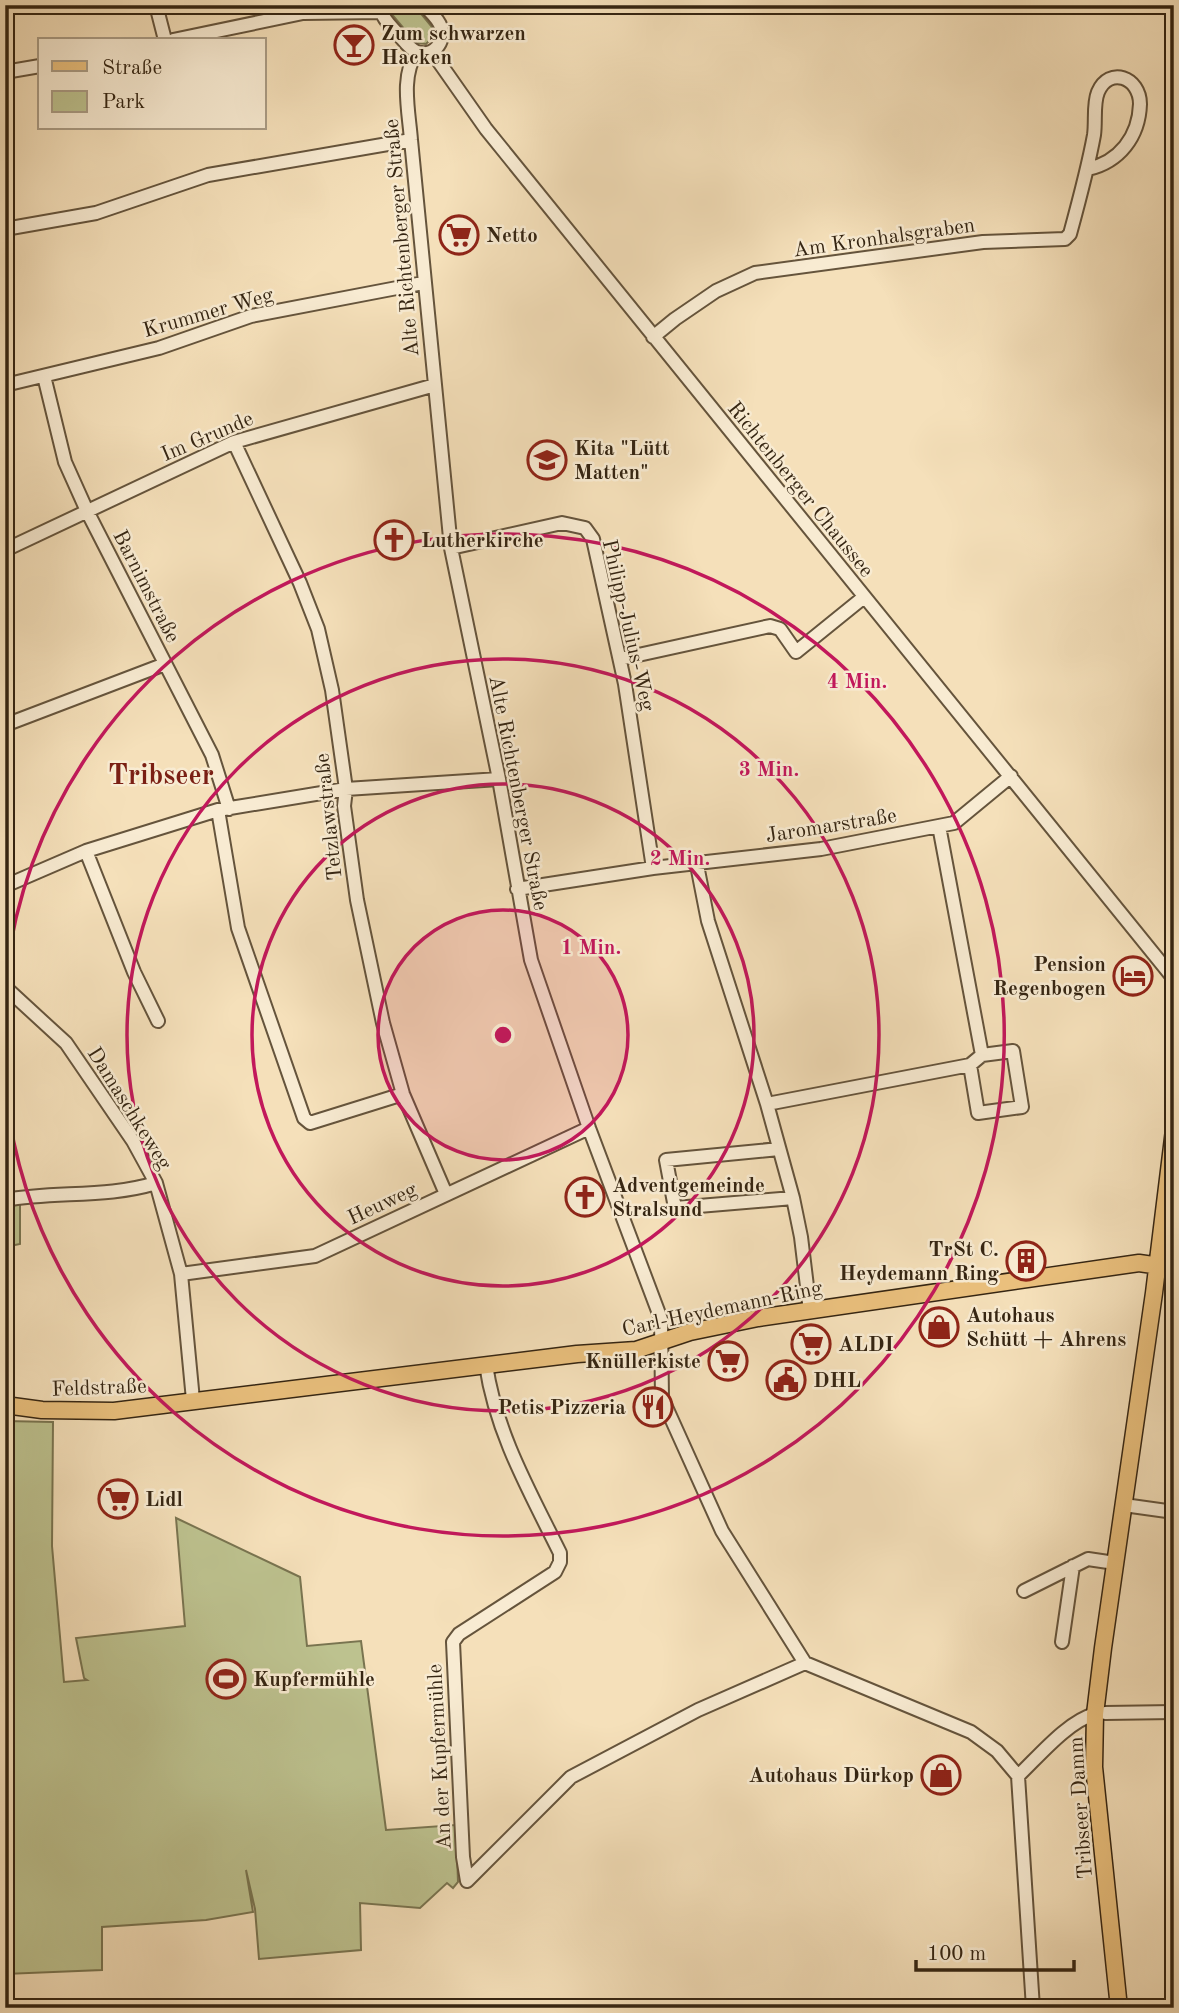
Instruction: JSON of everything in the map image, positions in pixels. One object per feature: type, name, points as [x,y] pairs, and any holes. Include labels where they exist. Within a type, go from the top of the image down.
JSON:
[{"type":"main road","name":"Tribseer Damm","points":[[1119,2008],[1094,1767],[1094,1715],[1124,1505],[1166,1267],[1163,1206],[1174,1130]]},
{"type":"main road","points":[[1163,1206],[1174,1234]]},
{"type":"main road","name":"Carl-Heydemann-Ring","points":[[193,1400],[577,1354],[636,1350],[691,1332],[810,1311],[1139,1263],[1166,1267]]},
{"type":"main road","name":"Feldstraße","points":[[5,1405],[42,1410],[101,1411],[193,1400]]},
{"type":"street","points":[[156,5],[164,38]]},
{"type":"street","points":[[183,38],[303,13],[381,9],[386,20],[411,49],[417,52],[432,52],[440,42],[442,30],[424,5]]},
{"type":"street","name":"Alte Richtenberger Straße","points":[[417,52],[410,62],[407,74],[411,141],[451,548],[499,779],[531,960],[589,1128],[661,1319],[662,1398],[722,1531],[805,1663]]},
{"type":"street","name":"Richtenberger Chaussee","points":[[432,52],[486,129],[1174,979]]},
{"type":"street","points":[[5,72],[38,66]]},
{"type":"street","name":"Am Kronhalsgraben","points":[[653,337],[716,291],[755,273],[983,242],[1065,239],[1070,234],[1087,169],[1097,94],[1103,84],[1112,79],[1129,79],[1140,96],[1140,108],[1126,149],[1113,160],[1087,169]]},
{"type":"street","points":[[5,229],[96,213],[208,175],[411,141]]},
{"type":"street","name":"Krummer Weg","points":[[5,385],[159,348],[251,316],[423,283]]},
{"type":"street","name":"Barnimstraße","points":[[44,376],[65,462],[87,511],[212,755],[223,809],[238,928],[304,1118],[310,1124],[403,1094]]},
{"type":"street","name":"Im Grunde","points":[[5,550],[234,442],[435,385]]},
{"type":"street","name":"Tetzlawstraße","points":[[234,442],[300,583],[318,629],[332,690],[346,789],[344,806],[357,900],[383,1023],[403,1094],[446,1194]]},
{"type":"street","name":"Philipp-Julius-Weg","points":[[451,548],[562,523],[585,528],[593,539],[620,659],[653,868]]},
{"type":"street","points":[[620,659],[770,626],[780,629],[796,652],[864,597]]},
{"type":"street","points":[[5,725],[165,664]]},
{"type":"street","name":"Jaromarstraße","points":[[517,889],[653,868],[821,849],[954,823],[1011,776]]},
{"type":"street","points":[[5,886],[86,850],[223,809],[346,789],[499,779]]},
{"type":"street","points":[[939,826],[982,1055]]},
{"type":"street","points":[[86,850],[134,972],[158,1021]]},
{"type":"street","points":[[697,865],[708,921],[767,1104],[793,1198],[801,1237],[810,1311]]},
{"type":"street","name":"Richtenberger Chaussee","points":[[1148,946],[1174,959]]},
{"type":"street","name":"Damaschkeweg","points":[[5,987],[66,1043],[133,1141],[156,1183],[181,1274],[193,1400]]},
{"type":"street","points":[[767,1104],[970,1065],[982,1055],[1013,1051],[1022,1107],[978,1113],[970,1065]]},
{"type":"street","name":"Heuweg","points":[[181,1274],[315,1256],[589,1128]]},
{"type":"street","points":[[779,1149],[666,1160],[675,1208],[793,1198]]},
{"type":"street","points":[[5,1200],[37,1195],[122,1191],[156,1183]]},
{"type":"street","name":"An der Kupfermühle","points":[[486,1365],[491,1396],[506,1441],[560,1552],[560,1562],[555,1572],[459,1634],[453,1643],[463,1857],[467,1881],[571,1777],[698,1710],[805,1663]]},
{"type":"street","points":[[1124,1505],[1174,1512]]},
{"type":"street","points":[[1024,1591],[1088,1559],[1115,1563]]},
{"type":"street","points":[[1062,1642],[1073,1566]]},
{"type":"street","points":[[805,1663],[971,1732],[997,1751],[1018,1776],[1033,2008]]},
{"type":"street","name":"Tribseer Damm","points":[[1094,1715],[1174,1712]]},
{"type":"street","points":[[1018,1776],[1094,1715]]},
{"type":"green space","points":[[389,5],[414,5],[432,27],[434,36],[426,44],[416,43],[389,11]]},
{"type":"green space","points":[[20,1202],[20,1244],[5,1247],[5,1206]]},
{"type":"green space","points":[[5,1421],[53,1422],[52,1546],[64,1682],[87,1680],[84,1678],[76,1638],[185,1626],[176,1518],[300,1577],[307,1646],[361,1641],[386,1830],[456,1825],[458,1882],[453,1888],[447,1883],[420,1908],[360,1903],[361,1950],[259,1959],[255,1909],[246,1870],[253,1912],[206,1920],[102,1927],[102,1970],[5,1974]]},
{"type":"place","name":"Zum schwarzen Hacken","points":[[354,45]]},
{"type":"place","name":"Netto","points":[[459,235]]},
{"type":"place","name":"Kita \"Lütt Matten\"","points":[[547,460]]},
{"type":"place","name":"Lutherkirche","points":[[394,540]]},
{"type":"place","name":"Pension Regenbogen","points":[[1133,976]]},
{"type":"place","name":"Adventgemeinde Stralsund","points":[[585,1197]]},
{"type":"place","name":"TrSt C. Heydemann Ring","points":[[1026,1261]]},
{"type":"place","name":"Autohaus Schütt + Ahrens","points":[[939,1327]]},
{"type":"place","name":"ALDI","points":[[811,1344]]},
{"type":"place","name":"Knüllerkiste","points":[[728,1361]]},
{"type":"place","name":"DHL","points":[[786,1380]]},
{"type":"place","name":"Petis Pizzeria","points":[[653,1407]]},
{"type":"place","name":"Lidl","points":[[118,1499]]},
{"type":"place","name":"Kupfermühle","points":[[226,1679]]},
{"type":"place","name":"Autohaus Dürkop","points":[[941,1775]]},
{"type":"district","name":"Tribseer","points":[[161,774]]}]
